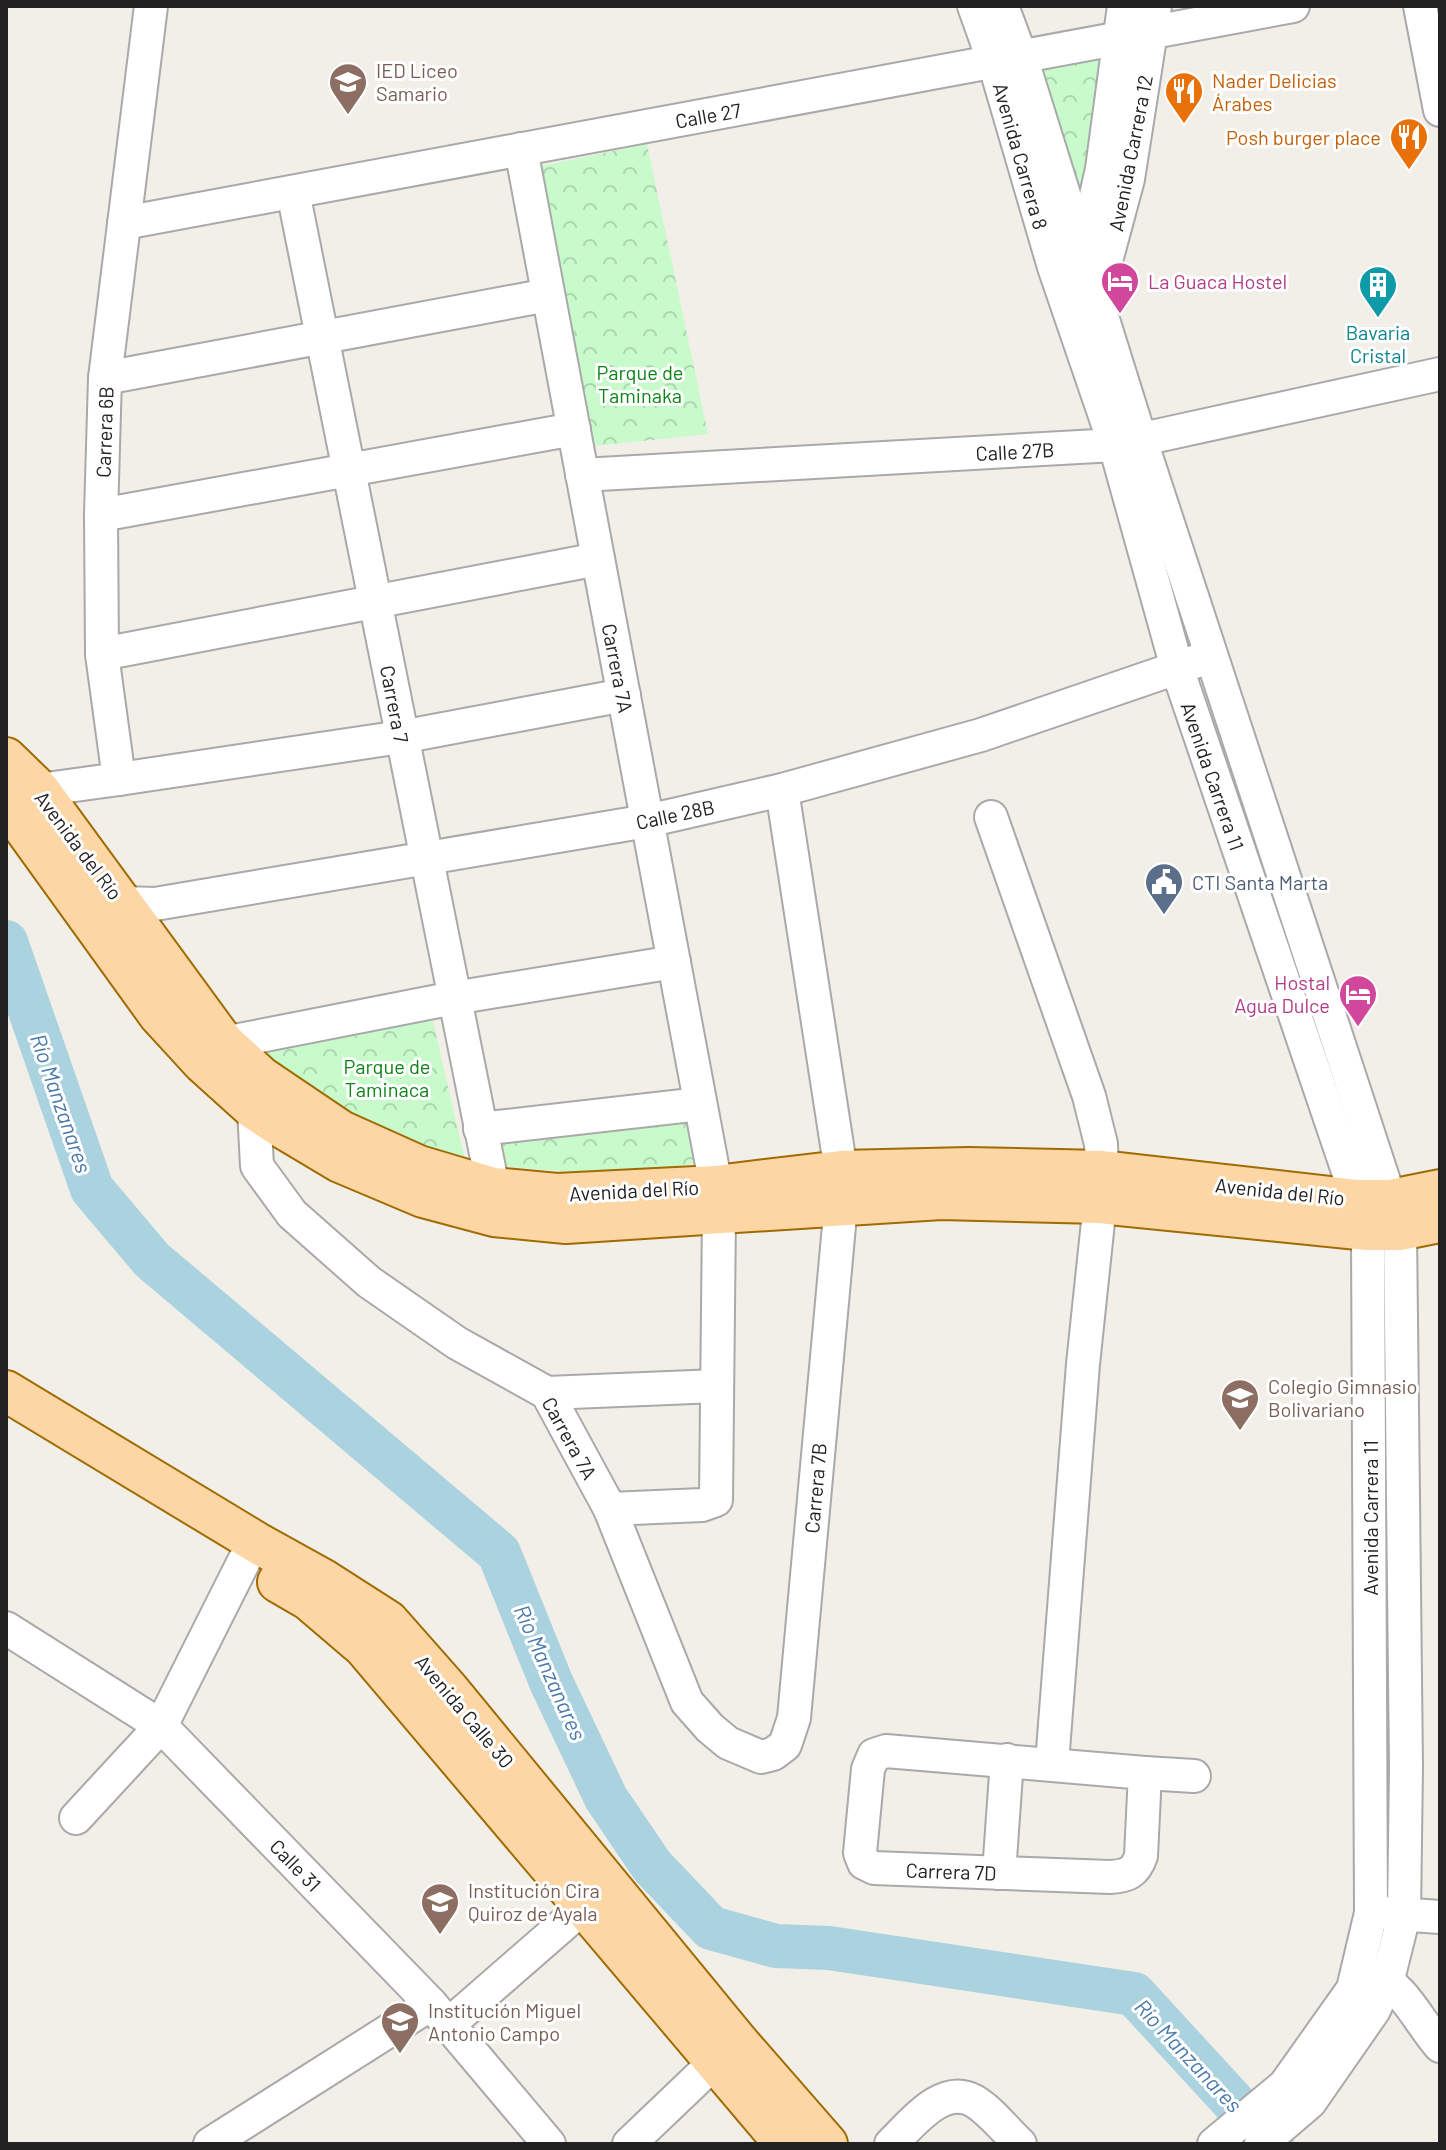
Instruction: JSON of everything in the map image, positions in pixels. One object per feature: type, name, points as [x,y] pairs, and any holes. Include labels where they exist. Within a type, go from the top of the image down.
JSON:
[{"type":"main road","name":"Avenida del Río","points":[[6,758],[22,797],[159,1015],[203,1063],[254,1109],[340,1162],[423,1197],[493,1202],[557,1194],[717,1200],[841,1187],[969,1168],[1101,1187],[1440,1222]]},
{"type":"main road","name":"Avenida del Río","points":[[22,797],[123,903],[224,1043],[261,1077],[341,1131],[493,1202]]},
{"type":"main road","name":"Avenida del Río","points":[[1379,1215],[1440,1190]]},
{"type":"main road","name":"Avenida Calle 30","points":[[6,1391],[388,1621],[448,1689],[716,2061],[785,2144]]},
{"type":"main road","name":"Avenida Calle 30","points":[[6,1422],[309,1600],[364,1647],[738,2042],[827,2144]]},
{"type":"street","name":"Carrera 6B","points":[[119,779],[102,654],[101,515],[105,378],[151,6]]},
{"type":"street","name":"Avenida Carrera 8","points":[[974,6],[1007,59],[1082,256]]},
{"type":"street","name":"Avenida Carrera 8","points":[[1002,6],[1007,59],[1089,308]]},
{"type":"street","name":"Avenida Carrera 12","points":[[1089,308],[1082,256],[1102,169],[1124,6]]},
{"type":"street","name":"Calle 27","points":[[124,223],[1119,39],[1154,19],[1293,6]]},
{"type":"street","points":[[1420,6],[1440,110]]},
{"type":"street","name":"Avenida Carrera 12","points":[[1089,308],[1128,179],[1154,19]]},
{"type":"street","name":"Carrera 7A","points":[[521,149],[717,1200],[716,1500],[702,1505],[610,1509]]},
{"type":"street","name":"Carrera 7","points":[[293,192],[493,1202]]},
{"type":"street","points":[[105,378],[548,295]]},
{"type":"street","name":"Avenida Carrera 11","points":[[1089,308],[1127,442],[1177,668],[1379,1215],[1371,1913],[1353,1989],[1298,2094],[1214,2144]]},
{"type":"street","name":"Calle 27B","points":[[582,475],[1127,442],[1440,374]]},
{"type":"street","points":[[101,515],[574,429]]},
{"type":"street","name":"Avenida Carrera 11","points":[[1127,442],[1211,656],[1379,1215],[1406,1767],[1404,1915],[1388,1979],[1374,2010],[1298,2094],[1261,2144]]},
{"type":"street","points":[[102,654],[598,559]]},
{"type":"street","name":"Calle 28B","points":[[123,903],[155,904],[647,821],[782,790],[981,735],[1211,656]]},
{"type":"street","points":[[22,797],[119,779],[401,737],[624,695]]},
{"type":"street","name":"Carrera 7B","points":[[761,1757],[773,1754],[785,1745],[794,1718],[841,1187],[782,790]]},
{"type":"street","points":[[991,817],[1089,1096],[1101,1144],[1101,1187],[1083,1364],[1052,1763]]},
{"type":"street","points":[[224,1043],[454,998],[674,962]]},
{"type":"street","points":[[480,1129],[700,1104]]},
{"type":"street","name":"Carrera 7A","points":[[254,1109],[257,1166],[292,1214],[369,1282],[457,1343],[547,1393],[610,1509],[687,1702],[728,1743],[761,1757]]},
{"type":"street","points":[[547,1393],[717,1386]]},
{"type":"street","points":[[76,1818],[161,1726],[244,1561]]},
{"type":"street","name":"Calle 31","points":[[6,1628],[161,1726],[439,2015],[549,2144]]},
{"type":"street","name":"Carrera 7D","points":[[886,1751],[1052,1763],[1145,1773],[1141,1856],[1136,1869],[1126,1876],[874,1868],[864,1863],[860,1853],[868,1769],[874,1755],[886,1751]]},
{"type":"street","points":[[999,1873],[1007,1760]]},
{"type":"street","points":[[1145,1773],[1194,1776]]},
{"type":"street","points":[[210,2144],[439,2015],[597,1895]]},
{"type":"street","points":[[1371,1913],[1440,1917]]},
{"type":"street","points":[[1358,1969],[1388,1979],[1436,2038]]},
{"type":"street","points":[[629,2144],[716,2061]]},
{"type":"street","points":[[891,2144],[934,2104],[949,2097],[973,2101],[1020,2144]]},
{"type":"green space","points":[[1106,57],[1081,215],[1032,71]]},
{"type":"green space","name":"Parque de Taminaka","points":[[647,144],[708,434],[595,446],[542,166]]},
{"type":"green space","name":"Parque de Taminaca","points":[[431,1013],[465,1160],[380,1136],[242,1048]]},
{"type":"green space","points":[[695,1112],[699,1163],[602,1172],[505,1166],[500,1133]]},
{"type":"waterway","name":"Río Manzanares","points":[[6,942],[92,1189],[152,1260],[499,1553],[551,1682],[606,1798],[652,1866],[711,1928],[776,1946],[829,1948],[1134,1994],[1272,2144]]},
{"type":"place","name":"IED Liceo Samario","points":[[348,116]]},
{"type":"place","name":"Nader Delicias Árabes","points":[[1184,125]]},
{"type":"place","name":"Posh burger place","points":[[1409,171]]},
{"type":"place","name":"La Guaca Hostel","points":[[1120,315]]},
{"type":"place","name":"Bavaria Cristal","points":[[1378,319]]},
{"type":"place","name":"CTI Santa Marta","points":[[1164,916]]},
{"type":"place","name":"Hostal Agua Dulce","points":[[1358,1028]]},
{"type":"place","name":"Colegio Gimnasio Bolivariano","points":[[1240,1432]]},
{"type":"place","name":"Institución Cira Quiroz de Ayala","points":[[440,1936]]},
{"type":"place","name":"Institución Miguel Antonio Campo","points":[[400,2055]]}]
